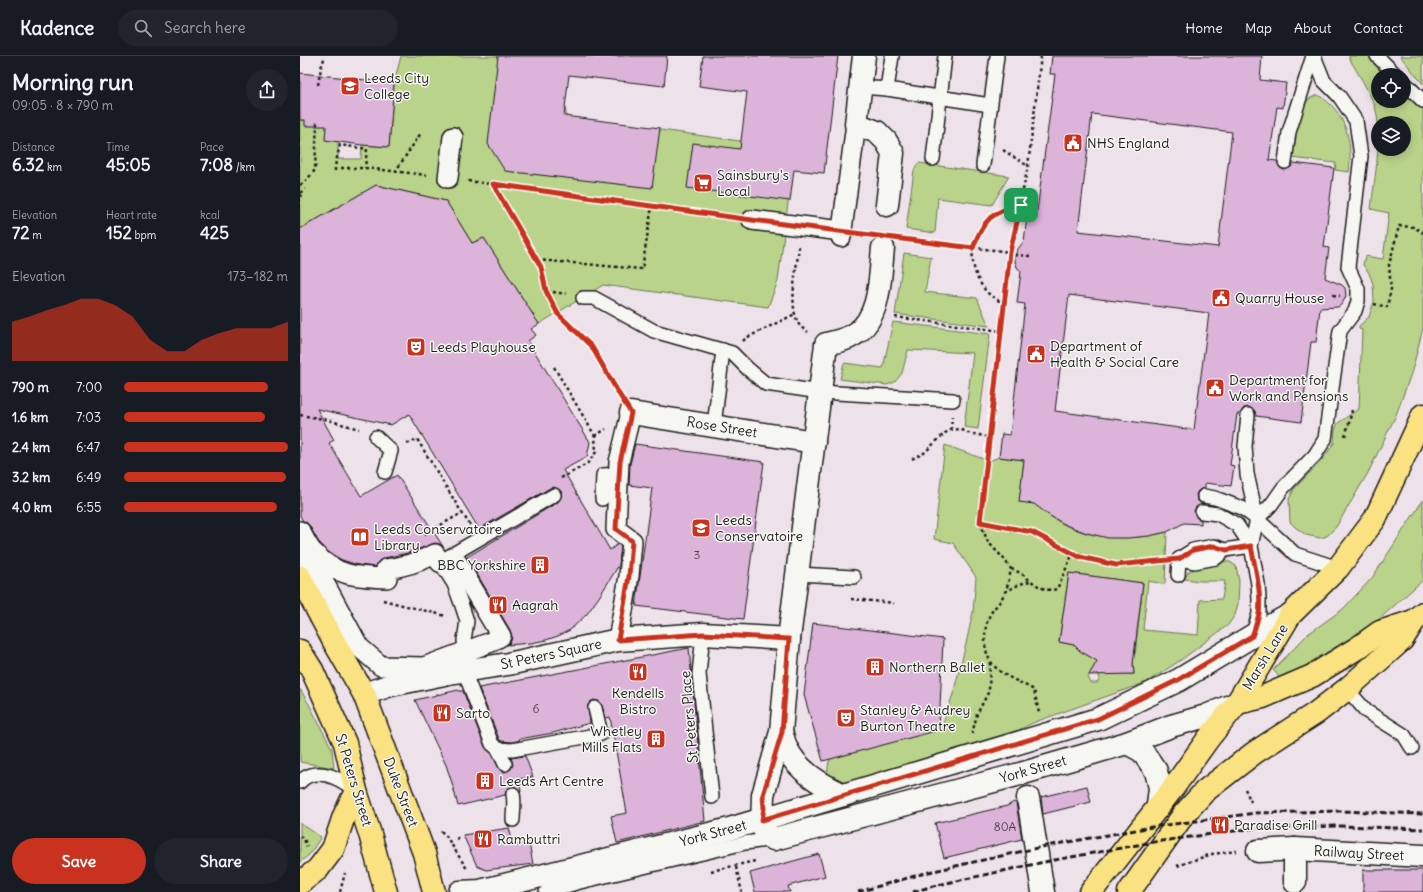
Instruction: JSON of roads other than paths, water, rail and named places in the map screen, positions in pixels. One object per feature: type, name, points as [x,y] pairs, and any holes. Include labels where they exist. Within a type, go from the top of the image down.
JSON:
[{"type":"highway","name":"Marsh Lane","points":[[1091,892],[1158,804],[1173,788],[1208,739],[1237,703],[1290,615],[1338,568],[1375,519],[1423,415]]},
{"type":"highway","points":[[300,577],[333,640],[364,694]]},
{"type":"highway","points":[[1237,703],[1263,697],[1312,676],[1380,632],[1419,617]]},
{"type":"highway","points":[[1129,892],[1184,814],[1205,791],[1254,753],[1316,713],[1347,689],[1402,640],[1419,617]]},
{"type":"highway","name":"St Peters Street","points":[[300,651],[312,670],[346,743],[356,791],[386,892]]},
{"type":"highway","name":"Duke Street","points":[[364,694],[424,853],[434,892]]},
{"type":"highway","points":[[300,883],[318,869],[333,849],[344,816],[356,791]]},
{"type":"street","points":[[752,220],[802,226],[842,234],[864,56]]},
{"type":"street","points":[[856,124],[877,132],[886,141],[893,153],[887,205]]},
{"type":"street","points":[[448,178],[453,137]]},
{"type":"street","points":[[774,839],[769,837],[762,826],[764,808],[763,795],[782,732],[789,639],[826,344],[842,340],[856,334],[866,324],[872,314],[891,243]]},
{"type":"street","points":[[618,640],[629,576],[632,541],[616,529],[619,474],[620,462],[631,413]]},
{"type":"street","name":"Rose Street","points":[[631,413],[814,442]]},
{"type":"street","points":[[300,531],[312,551],[326,564],[344,574],[387,578],[386,569],[398,568],[413,564],[435,554],[436,556],[457,562],[501,636],[491,642],[468,664],[424,667],[381,666],[358,647],[326,586],[300,552]]},
{"type":"street","name":"York Street","points":[[460,892],[480,890],[515,882],[762,820],[1098,719],[1178,680],[1290,615]]},
{"type":"street","name":"St Peters Square","points":[[364,694],[391,685],[450,673],[468,664],[618,640],[703,634],[789,639]]},
{"type":"street","name":"York Street","points":[[774,839],[1020,774],[1126,743],[1171,726],[1206,716],[1237,703]]},
{"type":"street","points":[[782,732],[787,748],[802,769],[825,786],[844,795]]},
{"type":"street","points":[[1126,743],[1142,751],[1156,771],[1160,788],[1158,804]]},
{"type":"street","points":[[1027,793],[1043,892]]},
{"type":"street","name":"Railway Street","points":[[1249,851],[1295,849],[1423,856]]},
{"type":"street","name":"Railway Street","points":[[1295,849],[1295,882]]},
{"type":"lane","points":[[887,89],[892,56]]},
{"type":"lane","points":[[933,158],[945,56]]},
{"type":"lane","points":[[983,164],[997,56]]},
{"type":"lane","points":[[1285,162],[1288,132],[1314,56]]},
{"type":"lane","points":[[1257,519],[1271,505],[1283,488],[1315,455],[1325,439],[1340,331],[1355,311],[1358,301],[1358,289],[1348,267],[1361,156],[1356,121],[1339,96],[1324,81],[1314,56]]},
{"type":"lane","points":[[1377,56],[1389,68]]},
{"type":"lane","points":[[860,87],[887,89],[990,105]]},
{"type":"lane","points":[[1411,89],[1423,101]]},
{"type":"lane","points":[[583,298],[594,298],[654,330],[728,351],[766,384],[820,392],[953,400]]},
{"type":"lane","points":[[714,426],[728,351]]},
{"type":"lane","points":[[1248,415],[1245,446],[1247,474],[1257,519],[1251,546],[1258,584],[1259,599],[1259,614],[1252,636]]},
{"type":"lane","points":[[376,437],[391,451],[385,472]]},
{"type":"lane","points":[[602,500],[603,475],[619,474]]},
{"type":"lane","points":[[505,764],[498,749],[492,744],[468,664],[464,640],[466,621],[454,584],[436,556],[478,539],[554,495]]},
{"type":"lane","points":[[1204,496],[1228,502],[1242,508],[1257,519],[1295,554],[1338,568]]},
{"type":"lane","points":[[1202,512],[1218,514],[1237,525],[1251,546]]},
{"type":"lane","points":[[1178,575],[1179,559],[1194,562],[1216,558],[1226,550],[1251,546]]},
{"type":"lane","points":[[797,574],[854,577]]},
{"type":"lane","name":"St Peters Place","points":[[703,634],[699,674],[712,797]]},
{"type":"lane","points":[[1347,689],[1366,711],[1404,735],[1412,748]]},
{"type":"lane","points":[[498,749],[512,750],[601,734],[595,708]]},
{"type":"lane","points":[[300,782],[310,775],[326,775],[343,781],[356,791]]},
{"type":"lane","points":[[513,794],[513,820]]},
{"type":"lane","name":"York Street","points":[[546,892],[576,883],[745,843],[774,839]]},
{"type":"railway","points":[[858,892],[929,872],[1046,846],[1152,827],[1255,813],[1341,811],[1423,814]]},
{"type":"railway","points":[[913,892],[933,886],[1049,861],[1154,842],[1256,828],[1341,826],[1423,829]]},
{"type":"place","name":"Leeds City College","points":[[350,86]]},
{"type":"place","name":"NHS England","points":[[1073,143]]},
{"type":"place","name":"Sainsbury's Local","points":[[703,183]]},
{"type":"place","name":"Quarry House","points":[[1221,298]]},
{"type":"place","name":"Leeds Playhouse","points":[[416,347]]},
{"type":"place","name":"Department of Health & Social Care","points":[[1036,354]]},
{"type":"place","name":"Department for Work and Pensions","points":[[1215,388]]},
{"type":"place","name":"Leeds Conservatoire","points":[[701,528]]},
{"type":"place","name":"Leeds Conservatoire Library","points":[[360,537]]},
{"type":"place","name":"BBC Yorkshire","points":[[540,565]]},
{"type":"place","name":"Aagrah","points":[[498,605]]},
{"type":"place","name":"Northern Ballet","points":[[875,667]]},
{"type":"place","name":"Kendells Bistro","points":[[638,672]]},
{"type":"place","name":"Sarto","points":[[442,713]]},
{"type":"place","name":"Stanley & Audrey Burton Theatre","points":[[846,718]]},
{"type":"place","name":"Whetley Mills Flats","points":[[656,739]]},
{"type":"place","name":"Leeds Art Centre","points":[[485,781]]},
{"type":"place","name":"Paradise Grill","points":[[1220,825]]},
{"type":"place","name":"Rambuttri","points":[[483,839]]}]
